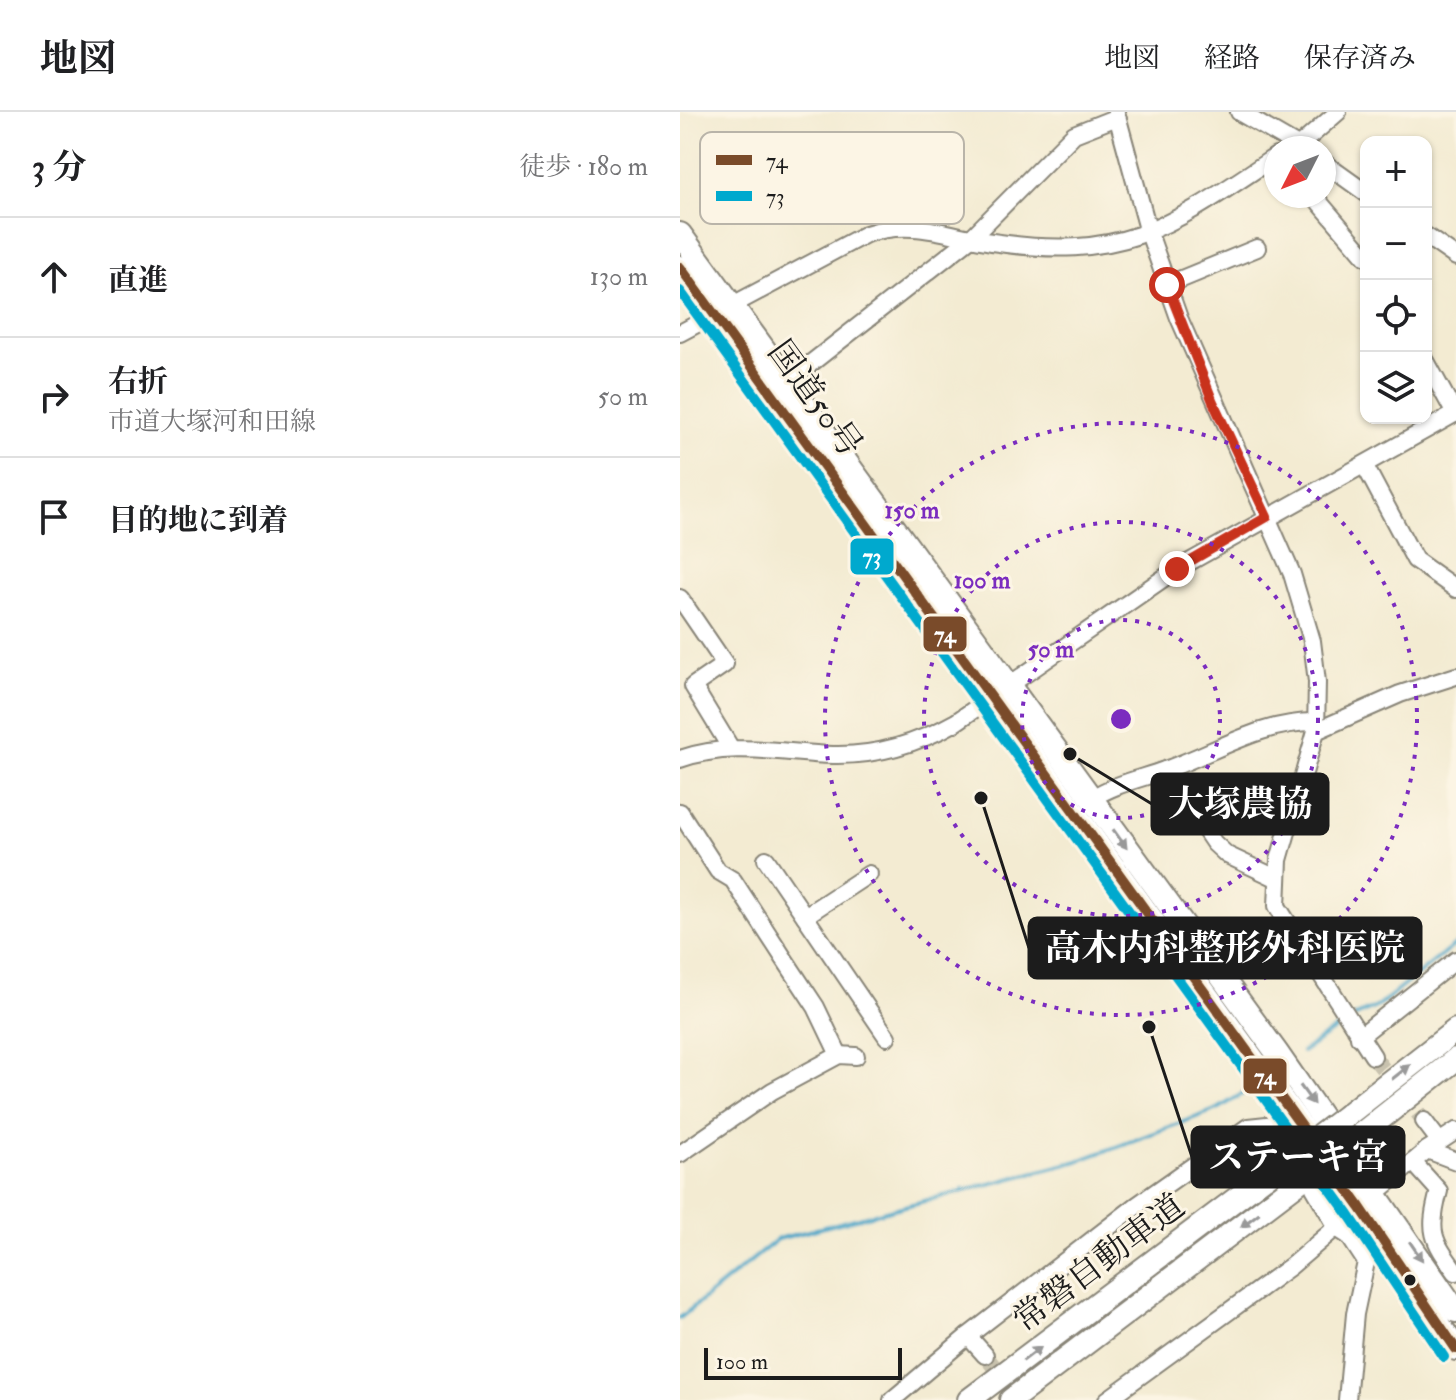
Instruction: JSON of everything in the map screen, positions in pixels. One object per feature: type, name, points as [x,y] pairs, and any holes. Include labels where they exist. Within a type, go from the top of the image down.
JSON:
[{"type":"highway","name":"国道50号","points":[[680,234],[723,311],[1368,1200],[1456,1311]]},
{"type":"highway","name":"国道50号","points":[[680,267],[787,382],[1000,691],[1091,799],[1368,1200],[1456,1349]]},
{"type":"highway","name":"常磐自動車道","points":[[969,1400],[1290,1149],[1347,1115],[1456,1030]]},
{"type":"highway","name":"常磐自動車道","points":[[1011,1400],[1313,1180],[1361,1134],[1456,1059]]},
{"type":"street","points":[[1239,112],[1278,136]]},
{"type":"street","points":[[1307,136],[1338,112]]},
{"type":"street","points":[[787,382],[971,238],[1074,134],[1116,115],[1167,285],[1213,402],[1292,574],[1312,641],[1316,727],[1276,878],[1281,915],[1373,1056]]},
{"type":"street","points":[[680,333],[866,234],[891,226],[926,227],[1021,246],[1083,249],[1140,238],[1202,206],[1264,164]]},
{"type":"street","points":[[1336,172],[1360,189]]},
{"type":"street","points":[[1324,208],[1360,250]]},
{"type":"street","points":[[1432,240],[1456,257]]},
{"type":"street","points":[[1167,285],[1257,248]]},
{"type":"street","points":[[680,759],[730,747],[837,755],[880,752],[920,741],[956,722],[1137,595],[1267,517],[1456,414],[1432,372]]},
{"type":"street","points":[[1366,468],[1415,560],[1456,589]]},
{"type":"street","points":[[680,598],[725,664],[693,686],[730,747]]},
{"type":"street","points":[[1091,799],[1107,788],[1165,770],[1261,729],[1283,724],[1316,727],[1456,676]]},
{"type":"street","points":[[1165,770],[1214,843],[1227,855],[1276,878]]},
{"type":"street","points":[[680,812],[718,871],[733,880],[848,1056],[744,1107],[680,1154]]},
{"type":"street","points":[[766,859],[887,1037]]},
{"type":"street","points":[[805,916],[869,874]]},
{"type":"street","points":[[1359,1037],[1456,960]]},
{"type":"street","points":[[1424,1121],[1433,1146],[1456,1161]]},
{"type":"street","points":[[892,1400],[968,1336],[1136,1206],[1248,1127],[1267,1125],[1290,1149]]},
{"type":"street","points":[[1107,1400],[1338,1229],[1413,1162],[1456,1131]]},
{"type":"street","points":[[1413,1162],[1439,1191],[1431,1223],[1433,1235],[1456,1272]]},
{"type":"street","points":[[1313,1180],[1338,1229],[1349,1236],[1366,1262],[1355,1314],[1347,1400]]},
{"type":"street","points":[[968,1336],[985,1355]]},
{"type":"waterway","points":[[1354,1017],[1378,1006],[1456,944]]},
{"type":"waterway","points":[[1302,1052],[1343,1024]]},
{"type":"waterway","points":[[680,1318],[778,1239],[1078,1161],[1218,1109],[1250,1089]]},
{"type":"tunnel","points":[[1373,1056],[1424,1121]]},
{"type":"tunnel","points":[[985,1355],[1019,1400]]},
{"type":"transit line","name":"74","points":[[680,267],[1360,1207],[1456,1349]]},
{"type":"transit line","name":"73","points":[[680,291],[1349,1215],[1444,1357]]},
{"type":"place","name":"大塚農協","points":[[1070,754]]},
{"type":"place","name":"高木内科整形外科医院","points":[[981,798]]},
{"type":"place","name":"ステーキ宮","points":[[1149,1027]]},
{"type":"route","points":[[1167,285],[1213,402],[1267,517],[1177,569]]}]
